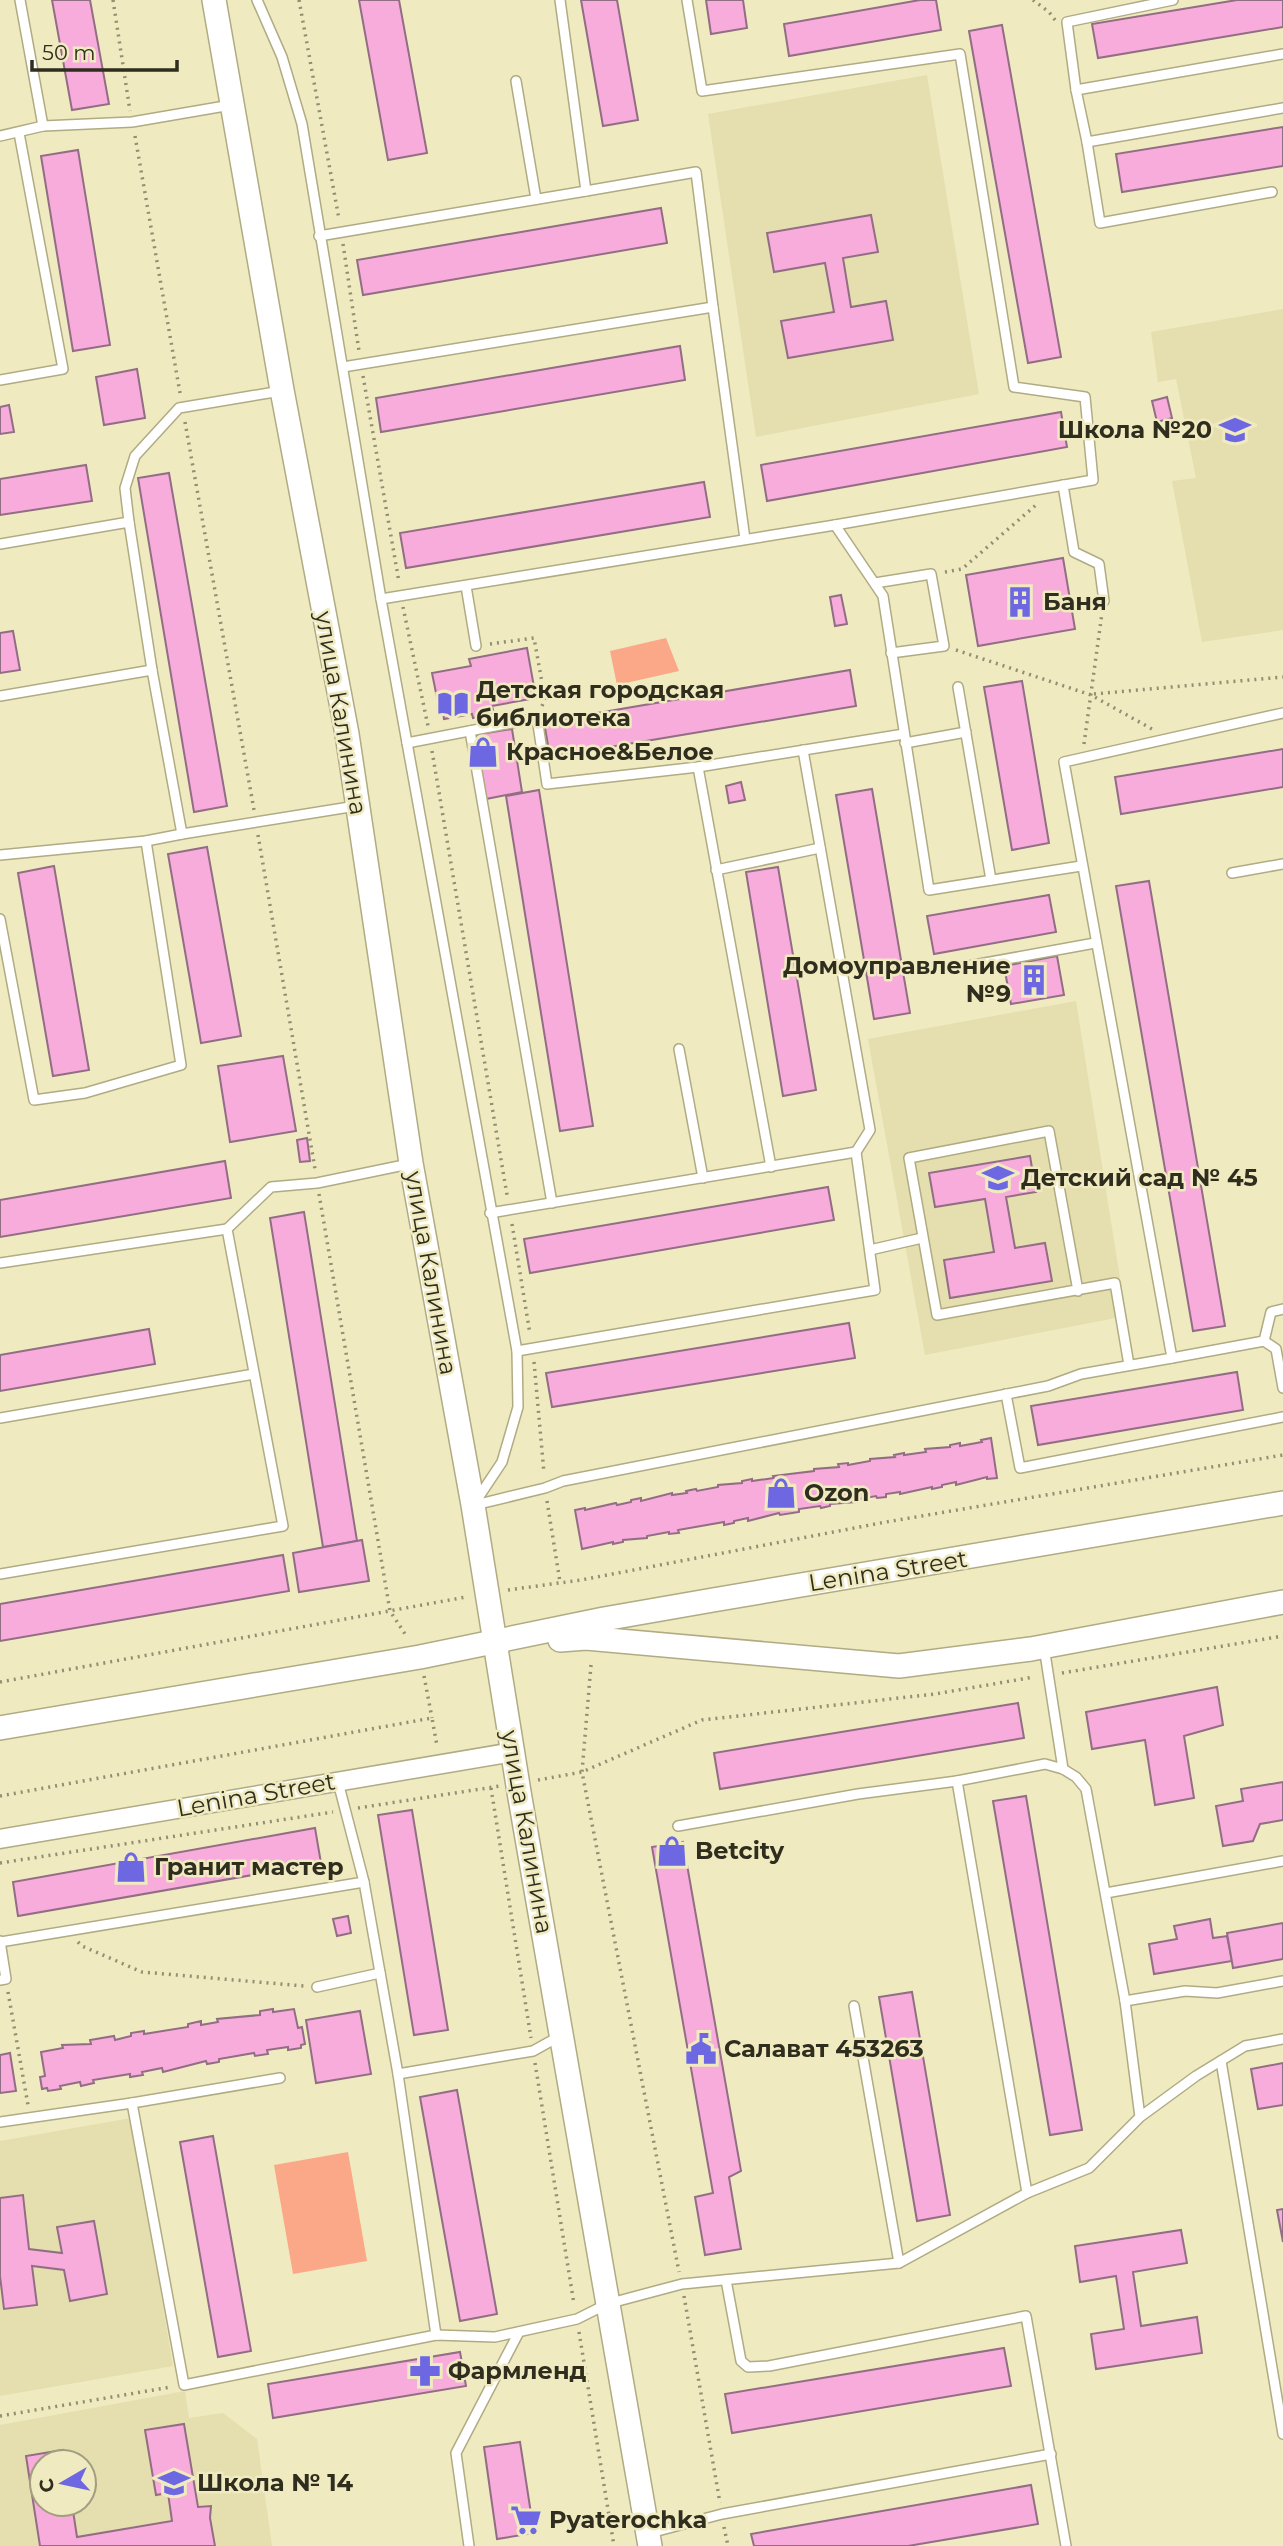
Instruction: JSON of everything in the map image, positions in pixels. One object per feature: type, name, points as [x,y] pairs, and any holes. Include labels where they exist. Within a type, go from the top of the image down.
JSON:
[{"type":"street","name":"улица Калинина","points":[[214,0],[358,805],[411,1163],[473,1505],[494,1643],[649,2540]]},
{"type":"street","name":"Lenina Street","points":[[0,1728],[494,1643],[604,1619],[1283,1503]]},
{"type":"street","name":"Lenina Street","points":[[494,1643],[586,1638],[899,1666],[1044,1647],[1283,1602]]},
{"type":"street","name":"Lenina Street","points":[[0,1839],[513,1752]]},
{"type":"lane","points":[[20,0],[43,126]]},
{"type":"lane","points":[[257,0],[282,57],[302,124],[381,599],[517,1351],[518,1407],[502,1462],[473,1505]]},
{"type":"lane","points":[[560,0],[586,191]]},
{"type":"lane","points":[[381,599],[1093,480],[1085,397],[1014,387],[960,54],[702,91],[687,0]]},
{"type":"lane","points":[[1173,0],[1067,22],[1076,90],[1100,223],[1272,191]]},
{"type":"lane","points":[[1076,90],[1283,54]]},
{"type":"lane","points":[[516,81],[536,200]]},
{"type":"lane","points":[[0,136],[43,126],[132,122],[231,105]]},
{"type":"lane","points":[[1087,142],[1283,108]]},
{"type":"lane","points":[[0,380],[63,369],[19,133]]},
{"type":"lane","points":[[319,236],[696,172],[745,539]]},
{"type":"lane","points":[[343,367],[713,307]]},
{"type":"lane","points":[[182,834],[152,670],[125,488],[135,456],[179,408],[282,390]]},
{"type":"lane","points":[[1061,485],[1074,552],[1099,564],[1104,601]]},
{"type":"lane","points":[[0,544],[130,522]]},
{"type":"lane","points":[[835,525],[883,596],[929,890],[1081,866]]},
{"type":"lane","points":[[875,583],[931,574],[944,646],[891,653]]},
{"type":"lane","points":[[466,586],[476,646]]},
{"type":"lane","points":[[0,696],[152,670]]},
{"type":"lane","points":[[958,687],[991,880]]},
{"type":"lane","points":[[1172,1357],[1063,762],[1283,713]]},
{"type":"lane","points":[[407,743],[537,718],[547,785],[698,767],[803,750],[966,732]]},
{"type":"lane","points":[[470,731],[552,1203]]},
{"type":"lane","points":[[517,1351],[875,1290],[856,1152],[870,1130],[803,750]]},
{"type":"lane","points":[[698,767],[771,1167]]},
{"type":"lane","points":[[0,855],[146,841],[358,805]]},
{"type":"lane","points":[[0,919],[34,1100],[85,1093],[181,1065],[146,841]]},
{"type":"lane","points":[[716,870],[820,848]]},
{"type":"lane","points":[[1232,873],[1283,864]]},
{"type":"lane","points":[[957,968],[1095,943]]},
{"type":"lane","points":[[679,1049],[703,1178]]},
{"type":"lane","points":[[1078,1291],[1049,1131],[909,1158],[937,1315],[1078,1291],[1115,1283],[1129,1364]]},
{"type":"lane","points":[[490,1213],[856,1152]]},
{"type":"lane","points":[[0,1263],[227,1229],[271,1187],[317,1183],[411,1163]]},
{"type":"lane","points":[[0,1574],[283,1527],[227,1229]]},
{"type":"lane","points":[[870,1250],[922,1238]]},
{"type":"lane","points":[[1264,1341],[1271,1312],[1283,1309]]},
{"type":"lane","points":[[473,1505],[564,1481],[1048,1386],[1081,1374],[1129,1364],[1264,1341],[1276,1349],[1283,1388]]},
{"type":"lane","points":[[0,1418],[254,1374]]},
{"type":"lane","points":[[1006,1394],[1020,1468],[1283,1417]]},
{"type":"lane","points":[[1044,1647],[1063,1769]]},
{"type":"lane","points":[[678,1826],[858,1794],[957,1781],[1045,1764],[1063,1769],[1076,1777],[1086,1789],[1106,1893],[1125,2001],[1140,2117]]},
{"type":"lane","points":[[957,1781],[1027,2193]]},
{"type":"lane","points":[[338,1782],[364,1882],[398,2074],[436,2335]]},
{"type":"lane","points":[[1106,1893],[1283,1861]]},
{"type":"lane","points":[[3,1979],[0,1942],[364,1882]]},
{"type":"lane","points":[[317,1987],[380,1973]]},
{"type":"lane","points":[[1125,2001],[1185,1992],[1217,1993],[1283,1981]]},
{"type":"lane","points":[[854,2006],[899,2263]]},
{"type":"lane","points":[[398,2074],[533,2050],[562,2035]]},
{"type":"lane","points":[[132,2103],[184,2385],[436,2335],[495,2337],[577,2319],[607,2304],[682,2284],[899,2263],[1027,2193],[1089,2168],[1140,2117],[1196,2076],[1245,2046],[1283,2039]]},
{"type":"lane","points":[[1221,2061],[1283,2434]]},
{"type":"lane","points":[[0,2122],[280,2078]]},
{"type":"lane","points":[[726,2280],[741,2361],[748,2367],[769,2366],[1026,2316],[1066,2546]]},
{"type":"lane","points":[[469,2546],[456,2453],[519,2332]]},
{"type":"lane","points":[[649,2540],[722,2514],[1051,2454]]},
{"type":"path","points":[[0,1682],[390,1611],[113,0]]},
{"type":"path","points":[[299,0],[341,232],[401,594],[430,738],[510,1210],[532,1348],[545,1488],[560,1582],[900,1520],[1283,1455]]},
{"type":"path","points":[[962,569],[1061,485]]},
{"type":"path","points":[[1082,758],[1104,601]]},
{"type":"path","points":[[476,646],[534,638],[545,699],[537,718]]},
{"type":"path","points":[[944,646],[1091,695],[1169,739]]},
{"type":"path","points":[[1091,695],[1283,677]]},
{"type":"path","points":[[582,1772],[702,1720],[935,1694],[1283,1636]]},
{"type":"path","points":[[591,1665],[582,1772],[682,2284],[728,2546]]},
{"type":"path","points":[[0,1796],[432,1718],[441,1764]]},
{"type":"path","points":[[0,1863],[491,1788],[614,2546]]},
{"type":"path","points":[[69,1930],[82,1946],[142,1972],[317,1987]]},
{"type":"path","points":[[3,1979],[30,2117]]},
{"type":"path","points":[[0,2416],[184,2385]]},
{"type":"shaded area","points":[[927,75],[979,394],[756,437],[708,114]]},
{"type":"shaded area","name":"Школа №20","points":[[1283,309],[1283,630],[1202,642],[1172,481],[1196,478],[1176,379],[1158,382],[1151,332]]},
{"type":"shaded area","points":[[666,638],[679,671],[617,685],[610,651]]},
{"type":"shaded area","name":"Детский сад № 45","points":[[1076,1001],[1126,1316],[925,1355],[868,1039]]},
{"type":"shaded area","points":[[131,2118],[173,2366],[0,2396],[0,2141]]},
{"type":"shaded area","points":[[348,2152],[367,2261],[293,2274],[274,2165]]},
{"type":"shaded area","name":"Школа № 14","points":[[185,2391],[189,2418],[223,2413],[257,2439],[272,2546],[0,2546],[0,2425]]},
{"type":"building","points":[[52,0],[90,0],[109,104],[72,110]]},
{"type":"building","points":[[359,0],[399,0],[427,153],[388,160]]},
{"type":"building","points":[[581,0],[617,0],[638,120],[603,126]]},
{"type":"building","points":[[706,0],[743,0],[747,28],[711,34]]},
{"type":"building","points":[[920,0],[936,0],[941,30],[789,56],[784,24]]},
{"type":"building","points":[[1237,0],[1283,0],[1283,27],[1098,58],[1092,24]]},
{"type":"building","points":[[1002,25],[1061,357],[1028,363],[969,31]]},
{"type":"building","points":[[1283,127],[1283,166],[1122,192],[1116,154]]},
{"type":"building","points":[[78,150],[110,345],[73,351],[41,156]]},
{"type":"building","points":[[661,208],[667,243],[363,295],[357,260]]},
{"type":"building","points":[[871,215],[878,252],[843,258],[851,307],[886,301],[893,340],[788,358],[781,321],[834,312],[825,263],[774,272],[767,233]]},
{"type":"building","points":[[680,346],[685,380],[381,432],[376,398]]},
{"type":"building","points":[[137,369],[145,418],[104,425],[96,377]]},
{"type":"building","points":[[1167,397],[1172,418],[1157,422],[1152,401]]},
{"type":"building","points":[[9,405],[14,432],[0,434],[0,407]]},
{"type":"building","points":[[1061,412],[1067,447],[767,501],[761,465]]},
{"type":"building","points":[[86,465],[92,501],[0,515],[0,479]]},
{"type":"building","points":[[169,473],[227,806],[194,812],[138,478]]},
{"type":"building","points":[[704,482],[710,517],[406,568],[400,533]]},
{"type":"building","name":"Баня","points":[[1063,558],[1075,629],[978,646],[966,575]]},
{"type":"building","points":[[841,595],[847,624],[835,626],[830,597]]},
{"type":"building","points":[[13,631],[20,670],[0,673],[0,633]]},
{"type":"building","points":[[527,648],[536,698],[492,706],[494,714],[473,718],[472,714],[444,719],[443,712],[440,713],[432,673],[471,666],[469,659]]},
{"type":"building","points":[[850,670],[856,706],[550,757],[544,722]]},
{"type":"building","points":[[1022,681],[1049,843],[1012,850],[984,687]]},
{"type":"building","points":[[512,729],[522,792],[486,799],[474,735]]},
{"type":"building","points":[[1283,749],[1283,787],[1121,814],[1115,777]]},
{"type":"building","points":[[741,782],[745,800],[729,803],[726,786]]},
{"type":"building","points":[[872,789],[910,1013],[874,1019],[836,795]]},
{"type":"building","points":[[539,790],[593,1126],[560,1131],[506,796]]},
{"type":"building","points":[[207,847],[241,1036],[201,1043],[168,854]]},
{"type":"building","points":[[54,866],[89,1070],[53,1076],[18,873]]},
{"type":"building","points":[[778,867],[816,1090],[783,1096],[746,872]]},
{"type":"building","points":[[1149,881],[1225,1326],[1193,1331],[1116,886]]},
{"type":"building","points":[[1049,895],[1056,932],[934,954],[927,916]]},
{"type":"building","name":"Домоуправление №9","points":[[1057,956],[1064,995],[1011,1004],[1004,966]]},
{"type":"building","points":[[283,1056],[296,1131],[230,1142],[218,1066]]},
{"type":"building","points":[[307,1138],[310,1161],[300,1162],[297,1140]]},
{"type":"building","points":[[1030,1156],[1036,1192],[1006,1197],[1015,1248],[1045,1243],[1052,1281],[950,1298],[944,1260],[994,1252],[985,1199],[935,1207],[929,1173]]},
{"type":"building","points":[[225,1161],[231,1198],[0,1237],[0,1200]]},
{"type":"building","points":[[828,1187],[834,1220],[530,1273],[524,1239]]},
{"type":"building","points":[[304,1212],[357,1541],[323,1547],[270,1218]]},
{"type":"building","points":[[849,1323],[855,1358],[552,1407],[546,1373]]},
{"type":"building","points":[[149,1329],[155,1364],[0,1391],[0,1355]]},
{"type":"building","points":[[1237,1372],[1243,1410],[1038,1445],[1031,1406]]},
{"type":"building","points":[[991,1438],[997,1478],[987,1477],[956,1485],[956,1482],[932,1489],[886,1494],[886,1497],[876,1496],[821,1508],[799,1509],[799,1512],[779,1513],[748,1521],[748,1518],[724,1525],[724,1522],[678,1530],[679,1533],[669,1532],[582,1549],[575,1510],[616,1503],[617,1505],[641,1498],[641,1501],[672,1493],[687,1493],[686,1491],[742,1483],[752,1479],[839,1467],[838,1464],[848,1465],[904,1453],[926,1452],[925,1449],[950,1447],[960,1443],[960,1446]]},
{"type":"building","points":[[362,1540],[369,1581],[299,1592],[293,1553]]},
{"type":"building","points":[[283,1555],[289,1591],[0,1641],[0,1604]]},
{"type":"building","points":[[1217,1687],[1223,1725],[1184,1736],[1194,1798],[1155,1805],[1145,1740],[1092,1749],[1086,1712]]},
{"type":"building","points":[[1018,1703],[1024,1738],[720,1789],[714,1753]]},
{"type":"building","points":[[1283,1782],[1283,1820],[1260,1824],[1253,1841],[1223,1846],[1216,1806],[1243,1801],[1241,1789]]},
{"type":"building","points":[[1026,1796],[1082,2130],[1050,2135],[993,1801]]},
{"type":"building","points":[[412,1810],[448,2030],[414,2035],[378,1815]]},
{"type":"building","points":[[315,1828],[321,1863],[18,1916],[13,1882]]},
{"type":"building","points":[[683,1842],[741,2171],[729,2177],[741,2249],[705,2255],[695,2197],[713,2193],[652,1847]]},
{"type":"building","points":[[348,1916],[351,1933],[337,1936],[333,1919]]},
{"type":"building","points":[[1210,1919],[1213,1938],[1227,1936],[1232,1961],[1154,1974],[1149,1944],[1177,1939],[1174,1926]]},
{"type":"building","points":[[1283,1923],[1283,1959],[1233,1968],[1227,1933]]},
{"type":"building","points":[[912,1992],[950,2215],[917,2221],[879,1997]]},
{"type":"building","points":[[273,2009],[273,2012],[294,2009],[298,2028],[302,2027],[305,2044],[301,2045],[301,2048],[267,2050],[268,2054],[255,2056],[254,2053],[163,2072],[162,2068],[142,2072],[143,2075],[130,2077],[130,2074],[93,2080],[94,2083],[81,2086],[80,2082],[60,2086],[61,2089],[42,2089],[40,2077],[45,2076],[41,2052],[63,2048],[62,2045],[91,2044],[90,2040],[114,2036],[115,2040],[131,2036],[131,2033],[144,2031],[144,2034],[188,2027],[188,2024],[201,2021],[201,2025],[218,2022],[217,2019],[260,2015],[260,2011]]},
{"type":"building","points":[[360,2011],[371,2074],[316,2083],[306,2020]]},
{"type":"building","points":[[10,2053],[16,2091],[0,2093],[0,2055]]},
{"type":"building","points":[[1283,2063],[1283,2105],[1258,2109],[1251,2069]]},
{"type":"building","points":[[457,2090],[497,2314],[460,2321],[420,2097]]},
{"type":"building","points":[[213,2136],[251,2351],[218,2357],[180,2142]]},
{"type":"building","points":[[23,2195],[29,2249],[62,2253],[57,2227],[94,2221],[107,2294],[70,2301],[64,2270],[32,2266],[37,2305],[4,2309],[0,2276],[0,2198]]},
{"type":"building","points":[[1283,2209],[1283,2242],[1277,2210]]},
{"type":"building","points":[[1181,2230],[1187,2263],[1133,2272],[1141,2326],[1197,2317],[1202,2353],[1096,2369],[1091,2334],[1124,2329],[1116,2276],[1080,2282],[1075,2246]]},
{"type":"building","points":[[1004,2348],[1011,2386],[732,2433],[725,2394]]},
{"type":"building","points":[[460,2352],[466,2386],[273,2418],[268,2384]]},
{"type":"building","points":[[184,2424],[198,2507],[211,2506],[210,2518],[215,2546],[40,2546],[36,2518],[74,2518],[77,2537],[172,2521],[168,2493],[156,2495],[145,2430]]},
{"type":"building","points":[[520,2442],[534,2533],[497,2539],[484,2447]]},
{"type":"building","points":[[1031,2485],[1038,2524],[908,2546],[754,2546],[751,2534]]},
{"type":"place","name":"Школа №20","points":[[1235,430]]},
{"type":"place","name":"Баня","points":[[1020,602]]},
{"type":"place","name":"Детская городская библиотека","points":[[453,704]]},
{"type":"place","name":"Красное&Белое","points":[[483,752]]},
{"type":"place","name":"Домоуправление №9","points":[[1034,980]]},
{"type":"place","name":"Детский сад № 45","points":[[998,1178]]},
{"type":"place","name":"Ozon","points":[[781,1493]]},
{"type":"place","name":"Betcity","points":[[672,1851]]},
{"type":"place","name":"Гранит мастер","points":[[131,1867]]},
{"type":"place","name":"Салават 453263","points":[[701,2049]]},
{"type":"place","name":"Фармленд","points":[[425,2371]]},
{"type":"place","name":"Школа № 14","points":[[174,2483]]},
{"type":"place","name":"Pyaterochka","points":[[526,2520]]}]
